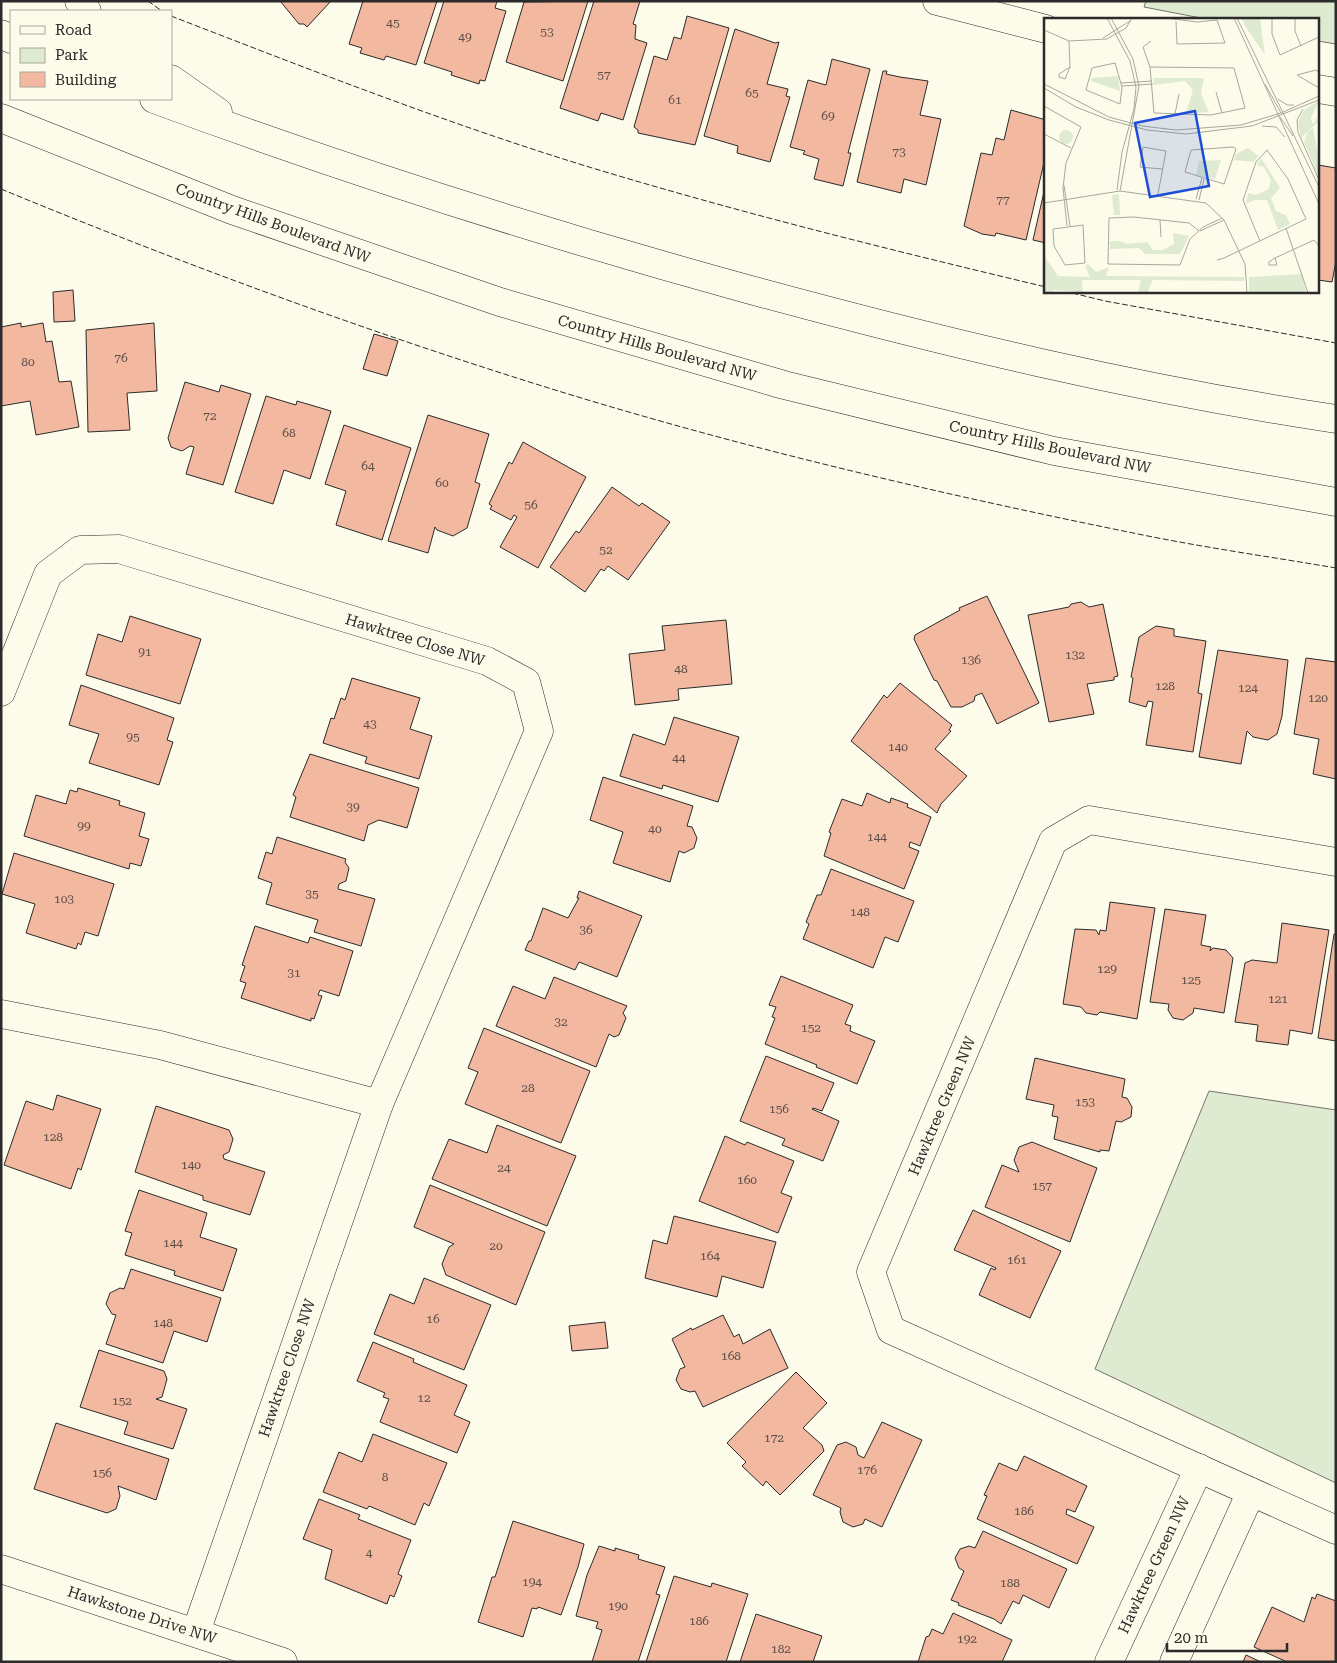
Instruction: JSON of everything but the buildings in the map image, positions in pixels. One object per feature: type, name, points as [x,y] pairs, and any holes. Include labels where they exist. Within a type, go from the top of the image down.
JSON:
[{"type":"street","points":[[937,1],[1044,28]]},
{"type":"street","points":[[172,80],[245,132]]},
{"type":"street","points":[[1320,89],[1336,92]]},
{"type":"street","points":[[157,100],[245,132],[595,247],[853,318],[1097,376],[1336,419]]},
{"type":"street","name":"Country Hills Boulevard NW","points":[[1,118],[232,210],[500,302],[784,385],[1054,451],[1336,502]]},
{"type":"street","name":"Hawktree Close NW","points":[[1,692],[48,574],[80,550],[119,549],[487,661],[526,682],[539,731],[379,1104],[196,1632]]},
{"type":"street","name":"Hawktree Green NW","points":[[1336,862],[1089,820],[1053,841],[871,1272],[891,1330],[1336,1530]]},
{"type":"street","points":[[1,1014],[160,1046],[379,1104]]},
{"type":"street","name":"Hawktree Green NW","points":[[1109,1662],[1199,1468]]},
{"type":"street","points":[[1174,1662],[1251,1492]]},
{"type":"street","name":"Hawkstone Drive NW","points":[[1,1570],[196,1632],[283,1662]]},
{"type":"green space","points":[[1146,1],[1336,1],[1336,44],[1320,41],[1320,18],[1201,18],[1144,7]]},
{"type":"green space","points":[[1209,1091],[1336,1110],[1336,1483],[1095,1369]]},
{"type":"fence","points":[[148,1],[161,10]]},
{"type":"fence","points":[[172,16],[389,99],[554,156],[772,219],[1044,287]]},
{"type":"fence","points":[[1,189],[201,268],[335,317],[403,341],[613,408],[839,468],[991,503],[1167,540],[1336,568]]},
{"type":"fence","points":[[1068,292],[1105,301],[1336,343]]}]
